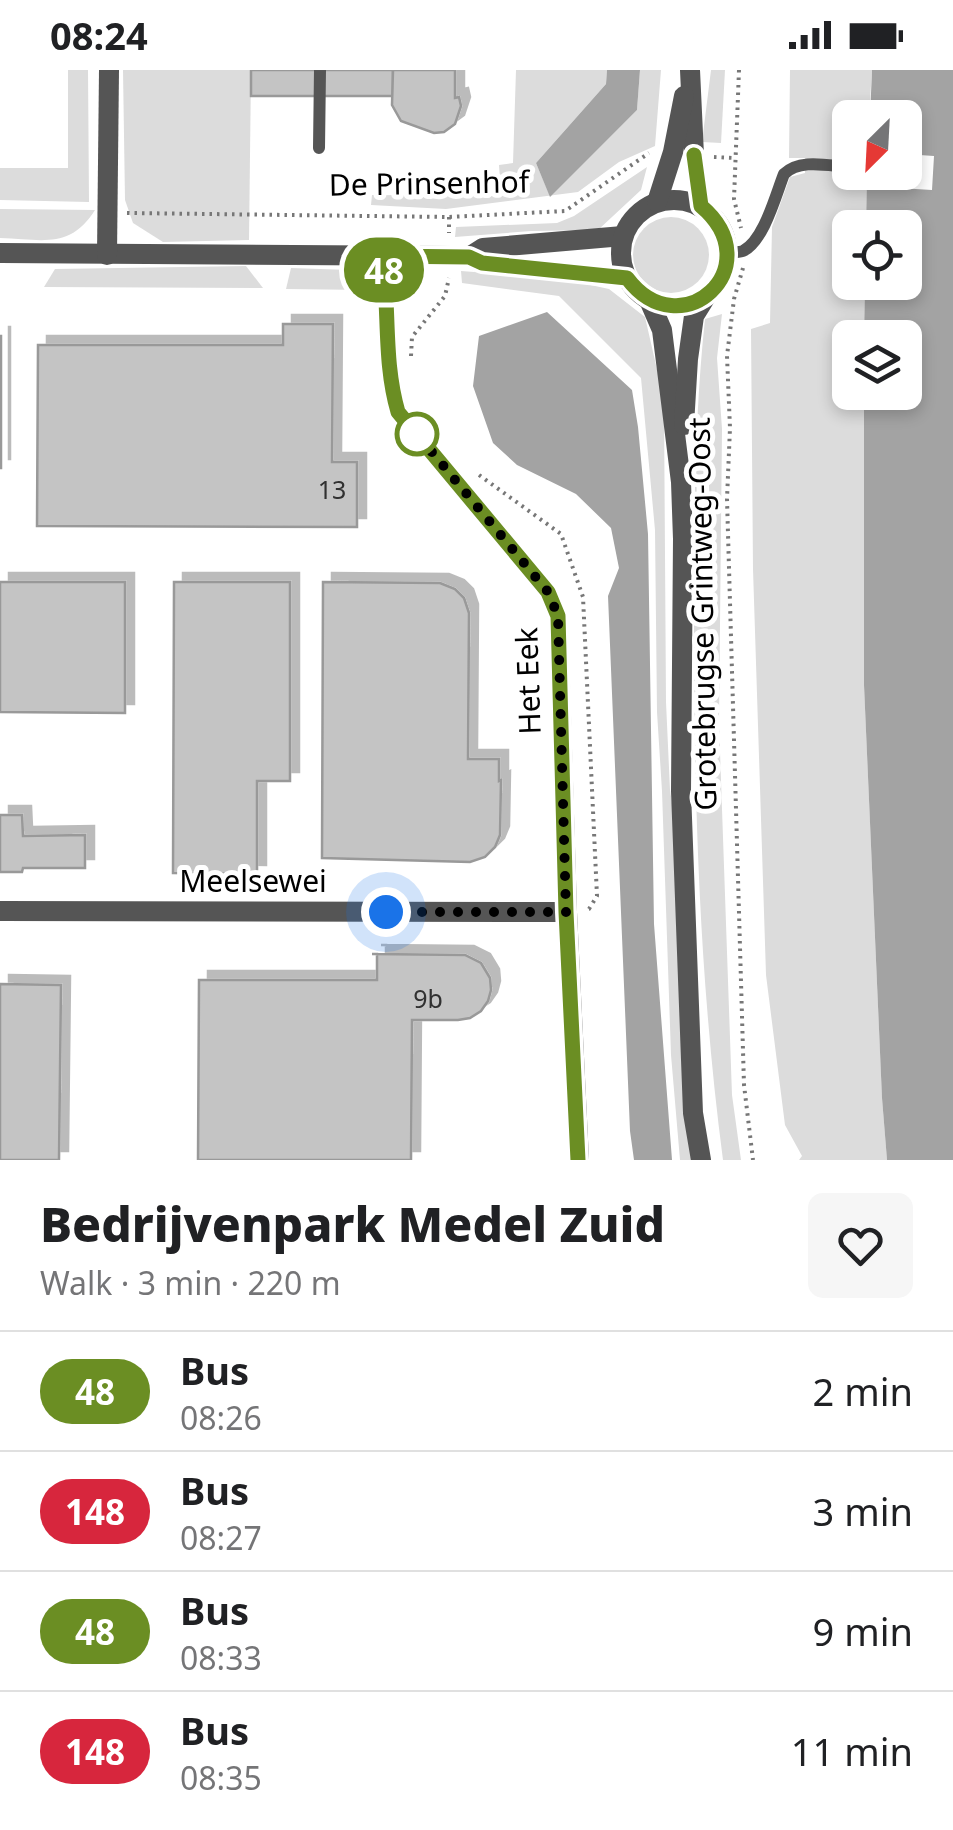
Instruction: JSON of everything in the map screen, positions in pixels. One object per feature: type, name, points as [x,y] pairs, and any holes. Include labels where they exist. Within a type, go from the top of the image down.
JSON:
[{"type":"street","points":[[106,255],[109,70]]},
{"type":"street","points":[[657,202],[683,154],[690,70]]},
{"type":"street","points":[[683,154],[701,206]]},
{"type":"street","points":[[686,200],[701,206],[713,216],[735,252],[720,282],[708,294],[679,306],[649,300],[627,278],[622,264],[624,236],[631,222],[657,202],[686,200]]},
{"type":"street","name":"De Prinsenhof","points":[[469,257],[483,248],[624,236]]},
{"type":"street","name":"De Prinsenhof","points":[[0,253],[469,257],[482,263],[627,278]]},
{"type":"street","name":"Het Eek","points":[[382,256],[390,384],[398,412],[548,592],[558,616],[578,1160]]},
{"type":"street","name":"Grotebrugse Grintweg-Oost","points":[[681,482],[694,316],[708,294]]},
{"type":"street","name":"Grotebrugse Grintweg-Oost","points":[[649,300],[662,330],[681,482],[681,791],[693,1113],[701,1160]]},
{"type":"street","name":"Meelsewei","points":[[0,911],[566,912]]},
{"type":"lane","points":[[320,70],[320,148]]},
{"type":"lane","points":[[735,252],[755,240],[761,231],[784,174],[796,164],[832,166]]},
{"type":"path","name":"Grotebrugse Grintweg-Oost","points":[[739,70],[734,199],[740,222],[735,252],[744,271],[734,299],[727,356],[727,499],[744,1086],[753,1160]]},
{"type":"path","name":"De Prinsenhof","points":[[107,213],[449,216],[565,211],[648,153],[734,158]]},
{"type":"shaded area","points":[[68,70],[88,70],[89,202],[0,200],[0,168],[68,168]]},
{"type":"shaded area","points":[[123,70],[251,70],[249,240],[163,242],[133,223],[125,200]]},
{"type":"shaded area","points":[[516,70],[607,70],[606,84],[536,163],[550,196],[446,209],[371,205],[372,195],[501,196],[499,165],[513,163]]},
{"type":"shaded area","points":[[607,70],[640,70],[637,110],[550,197],[536,163],[606,84]]},
{"type":"shaded area","points":[[640,70],[661,70],[655,146],[619,162],[578,192],[550,196],[637,110]]},
{"type":"shaded area","points":[[711,70],[725,70],[721,143],[702,142]]},
{"type":"shaded area","points":[[790,70],[872,70],[870,100],[832,100],[832,190],[867,190],[866,210],[832,210],[832,300],[865,300],[864,320],[832,320],[832,410],[864,410],[864,685],[887,1160],[799,1160],[802,1156],[785,1125],[766,975],[753,569],[751,329],[770,323],[772,227],[790,177],[805,173],[805,158],[789,158]]},
{"type":"shaded area","points":[[872,70],[953,70],[953,1160],[887,1160],[882,1098],[864,685],[864,410],[922,410],[922,320],[864,320],[865,300],[922,300],[922,210],[866,210],[867,190],[922,190],[922,100],[871,100]]},
{"type":"shaded area","points":[[647,167],[641,190],[598,230],[455,237],[456,227],[557,223],[574,216]]},
{"type":"shaded area","points":[[0,209],[95,210],[65,237],[41,240],[0,238]]},
{"type":"shaded area","points":[[671,217],[698,228],[709,255],[698,282],[671,293],[644,282],[633,255],[644,228]]},
{"type":"shaded area","points":[[246,266],[263,288],[44,287],[55,269]]},
{"type":"shaded area","points":[[291,268],[349,270],[365,290],[286,289]]},
{"type":"shaded area","points":[[461,271],[563,279],[609,289],[645,317],[664,408],[666,702],[696,1160],[680,1160],[671,1055],[657,712],[655,530],[641,378],[559,296],[462,283]]},
{"type":"shaded area","points":[[547,312],[632,390],[638,427],[648,534],[654,924],[672,1160],[634,1160],[630,1131],[608,596],[619,568],[611,528],[576,494],[517,465],[493,443],[473,386],[479,336]]},
{"type":"shaded area","points":[[722,314],[717,358],[722,429],[719,723],[732,1095],[741,1160],[723,1160],[715,1094],[700,896],[695,763],[694,552],[699,396],[705,319]]},
{"type":"pier","points":[[922,155],[934,156],[932,190],[922,189]]},
{"type":"building","points":[[251,70],[393,70],[393,96],[251,96]]},
{"type":"building","points":[[393,70],[455,70],[455,98],[459,97],[461,106],[455,124],[444,132],[434,133],[401,121],[392,105]]},
{"type":"building","points":[[283,324],[333,324],[332,462],[357,462],[357,527],[37,526],[38,345],[283,345]]},
{"type":"building","points":[[1,336],[1,468],[0,468]]},
{"type":"building","points":[[0,582],[125,582],[125,713],[0,712]]},
{"type":"building","points":[[174,582],[290,582],[290,781],[257,781],[257,874],[173,873]]},
{"type":"building","points":[[323,582],[440,583],[464,598],[469,613],[468,759],[499,759],[501,780],[500,835],[485,857],[470,862],[322,858]]},
{"type":"building","points":[[0,815],[22,815],[23,836],[85,835],[85,868],[0,872]]},
{"type":"building","points":[[377,954],[465,955],[481,963],[490,978],[488,1001],[470,1018],[412,1020],[411,1160],[198,1160],[199,980],[377,980]]},
{"type":"building","points":[[0,984],[61,985],[59,1160],[0,1160]]},
{"type":"bus line","name":"48","points":[[578,1160],[558,616],[548,592],[398,412],[390,384],[382,256],[469,257],[482,263],[627,278],[649,300],[679,306],[694,302],[720,282],[728,247],[723,230],[701,206],[694,155]]},
{"type":"route","points":[[386,912],[566,912],[558,616],[548,592],[417,434]]}]
